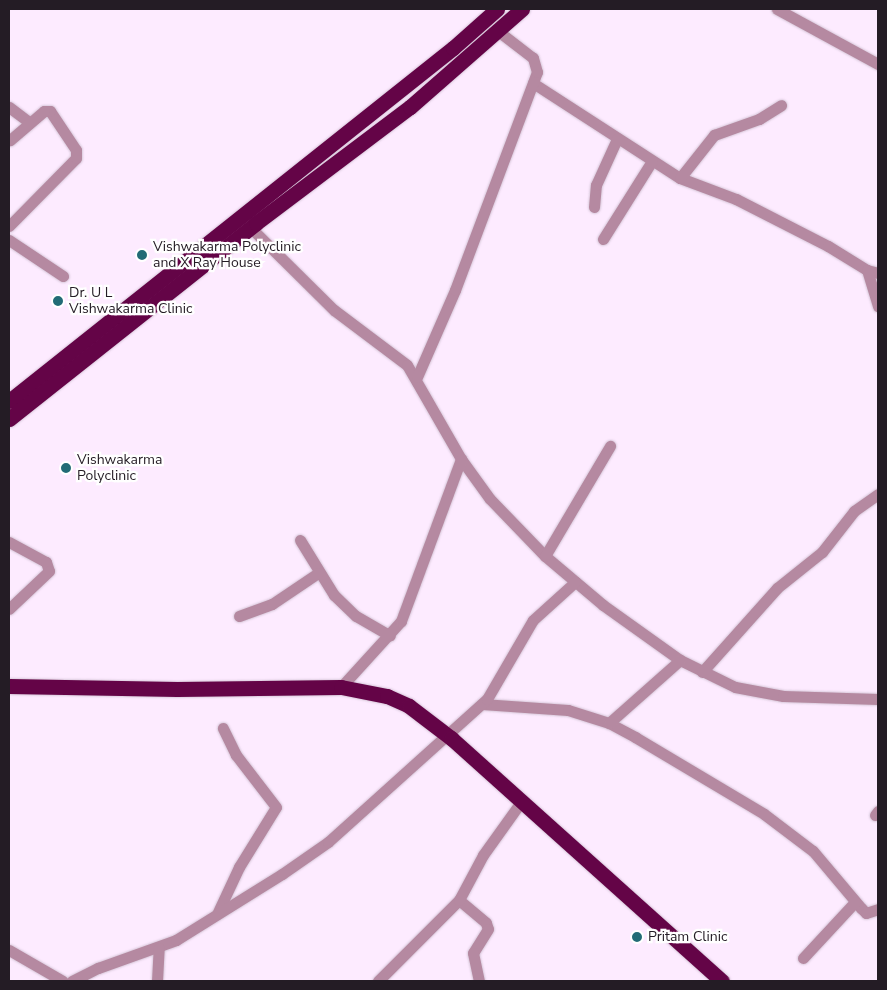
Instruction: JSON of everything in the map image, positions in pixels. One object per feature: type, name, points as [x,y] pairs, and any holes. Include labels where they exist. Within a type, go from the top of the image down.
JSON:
[{"type":"highway","points":[[9,401],[439,60],[497,9]]},
{"type":"highway","points":[[9,419],[250,227],[410,107],[522,9]]},
{"type":"highway","points":[[9,686],[177,689],[341,687],[387,696],[402,703],[448,735],[722,981]]},
{"type":"street","points":[[777,9],[878,64]]},
{"type":"street","points":[[417,377],[458,282],[533,83],[537,64],[534,58],[498,31]]},
{"type":"street","points":[[533,83],[617,140],[680,178],[736,199],[828,246],[873,272],[878,306]]},
{"type":"street","points":[[680,178],[714,136],[758,119],[781,105]]},
{"type":"street","points":[[9,107],[30,123]]},
{"type":"street","points":[[9,226],[76,158],[76,150],[50,111],[44,111],[10,140]]},
{"type":"street","points":[[594,207],[596,185],[617,140]]},
{"type":"street","points":[[604,239],[652,161]]},
{"type":"street","points":[[250,227],[334,310],[397,356],[417,377],[461,459],[490,499],[545,556],[575,582],[680,660],[702,672],[753,692],[878,699]]},
{"type":"street","points":[[9,240],[63,276]]},
{"type":"street","points":[[545,556],[610,446]]},
{"type":"street","points":[[341,687],[390,636],[405,612],[461,459]]},
{"type":"street","points":[[702,672],[777,588],[822,552],[854,511],[878,494]]},
{"type":"street","points":[[300,540],[318,573],[346,608],[390,636]]},
{"type":"street","points":[[9,542],[46,562],[50,571],[9,609]]},
{"type":"street","points":[[238,616],[272,604],[318,573]]},
{"type":"street","points":[[72,981],[98,968],[159,948],[282,874],[328,842],[482,704],[493,691],[532,620],[575,582]]},
{"type":"street","points":[[609,723],[680,660]]},
{"type":"street","points":[[482,704],[568,710],[609,723],[764,814],[813,851],[866,913],[878,910]]},
{"type":"street","points":[[217,914],[238,867],[276,807],[236,755],[223,728]]},
{"type":"street","points":[[378,981],[459,900],[483,855],[521,802]]},
{"type":"street","points":[[459,900],[486,923],[488,928],[473,953],[479,981]]},
{"type":"street","points":[[803,958],[855,902]]},
{"type":"street","points":[[157,981],[159,948]]},
{"type":"street","points":[[9,950],[63,981]]},
{"type":"place","name":"Vishwakarma Polyclinic and X Ray House","points":[[142,255]]},
{"type":"place","name":"Dr. U L Vishwakarma Clinic","points":[[58,301]]},
{"type":"place","name":"Vishwakarma Polyclinic","points":[[66,468]]},
{"type":"place","name":"Pritam Clinic","points":[[637,937]]}]
